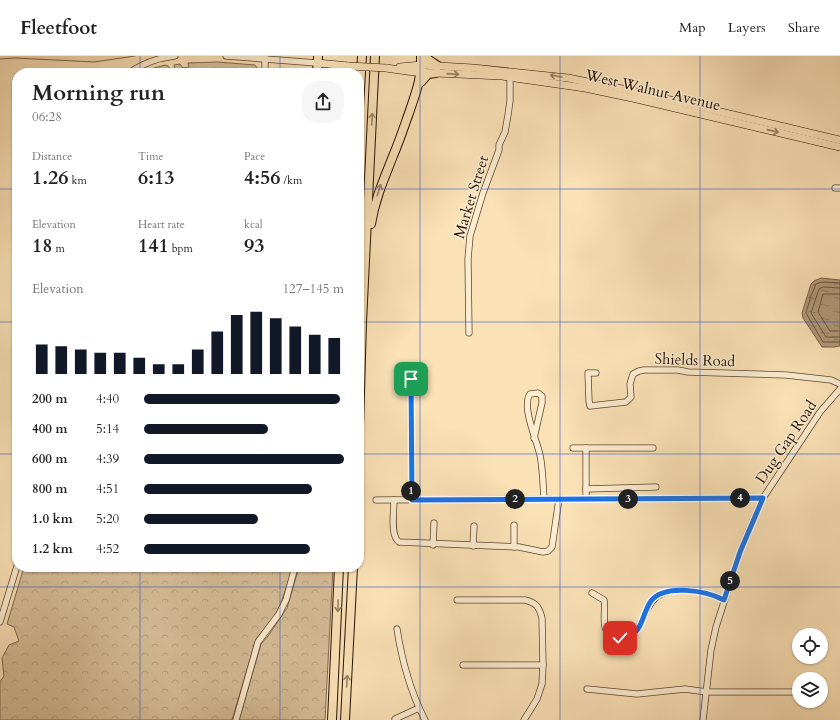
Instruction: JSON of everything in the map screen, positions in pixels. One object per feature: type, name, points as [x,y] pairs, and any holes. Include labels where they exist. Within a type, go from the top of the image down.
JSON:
[{"type":"highway","points":[[361,68],[362,56]]},
{"type":"highway","points":[[364,295],[375,56]]},
{"type":"highway","points":[[366,242],[381,183],[394,155],[419,85],[422,56]]},
{"type":"highway","points":[[419,85],[428,74],[437,69],[422,56]]},
{"type":"highway","points":[[332,720],[340,572]]},
{"type":"highway","points":[[345,720],[352,572]]},
{"type":"main road","name":"West Walnut Avenue","points":[[318,60],[349,66],[437,69],[568,78],[840,147]]},
{"type":"main road","name":"West Walnut Avenue","points":[[620,91],[840,140]]},
{"type":"street","points":[[137,68],[151,61],[175,56]]},
{"type":"street","points":[[226,56],[318,60]]},
{"type":"street","points":[[265,57],[265,68]]},
{"type":"street","name":"Market Street","points":[[469,333],[468,259],[470,236],[483,193],[499,150],[499,145],[505,132],[510,101],[510,74]]},
{"type":"street","name":"Shields Road","points":[[596,373],[588,373],[590,406],[626,402],[631,397],[630,384],[633,374],[638,371],[678,370],[688,372],[786,375],[831,380],[840,384]]},
{"type":"street","points":[[411,379],[412,500]]},
{"type":"street","name":"Dug Gap Road","points":[[703,720],[711,650],[724,600],[740,552],[763,498],[820,412],[840,389]]},
{"type":"street","points":[[534,438],[542,398],[542,396],[538,393],[530,394],[528,400],[529,421],[534,438],[540,454],[544,499]]},
{"type":"street","points":[[573,448],[653,448]]},
{"type":"street","points":[[586,448],[586,499]]},
{"type":"street","points":[[586,489],[656,487]]},
{"type":"street","points":[[637,488],[637,499]]},
{"type":"street","points":[[376,500],[763,498]]},
{"type":"street","points":[[394,500],[394,531],[396,540],[399,542],[407,544],[514,547],[543,552],[551,550],[559,499]]},
{"type":"street","points":[[433,545],[434,524]]},
{"type":"street","points":[[514,525],[514,547]]},
{"type":"street","points":[[473,546],[474,526]]},
{"type":"street","points":[[0,622],[15,572]]},
{"type":"street","points":[[236,720],[258,642],[279,614],[286,600],[294,572]]},
{"type":"street","points":[[592,594],[604,600],[606,608],[606,632],[620,638],[636,632],[652,600],[660,595],[669,592],[694,591],[716,596],[724,600]]},
{"type":"street","points":[[457,600],[525,600],[537,605],[542,618],[542,684],[537,699],[524,720]]},
{"type":"street","points":[[397,630],[401,657],[419,708],[425,720]]},
{"type":"street","points":[[463,665],[543,665]]},
{"type":"street","points":[[587,689],[636,694],[685,689],[707,692],[792,692]]},
{"type":"street","points":[[395,719],[419,708]]},
{"type":"green space","points":[[218,62],[255,65],[257,68],[183,68],[189,67],[188,63]]},
{"type":"green space","points":[[180,64],[183,68],[175,68],[174,65]]},
{"type":"green space","points":[[165,65],[169,68],[154,68]]},
{"type":"green space","points":[[23,572],[291,572],[280,606],[256,639],[232,720],[0,720],[0,682],[4,676],[2,658],[9,645],[19,641],[14,627],[7,624]]},
{"type":"green space","points":[[298,572],[333,572],[325,720],[239,720],[261,644],[287,608]]},
{"type":"water","points":[[821,278],[840,280],[840,346],[822,347],[803,318],[802,313],[811,284]]},
{"type":"waterway","points":[[0,59],[16,58],[94,62],[135,56]]},
{"type":"route","points":[[411,379],[412,500],[763,498],[740,552],[724,600],[716,596],[694,591],[669,592],[660,595],[652,600],[636,632],[632,635],[620,638]]}]
